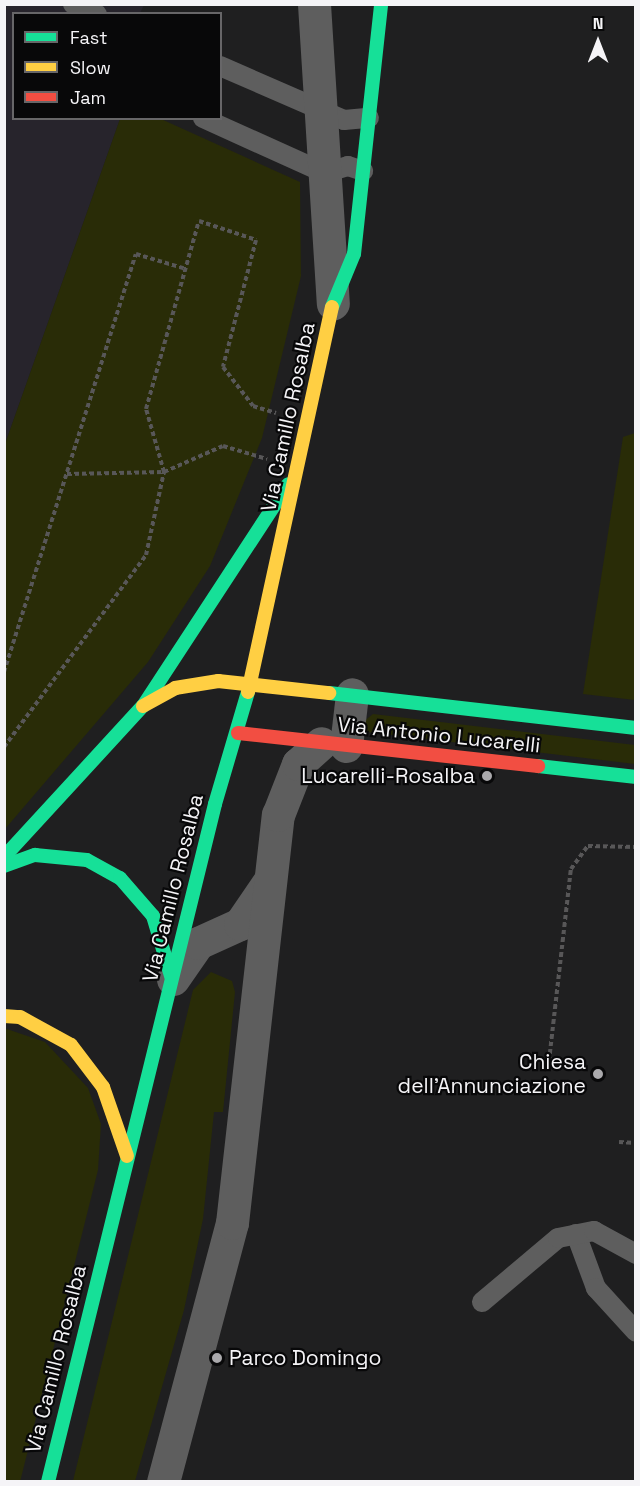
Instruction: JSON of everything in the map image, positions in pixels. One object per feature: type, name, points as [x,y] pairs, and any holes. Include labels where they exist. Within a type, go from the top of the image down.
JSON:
[{"type":"street","points":[[314,4],[333,303]]},
{"type":"street","name":"Via Camillo Rosalba","points":[[48,1480],[127,1156],[253,682],[333,303],[354,254],[381,4]]},
{"type":"street","points":[[4,856],[143,706],[299,468]]},
{"type":"street","name":"Via Antonio Lucarelli","points":[[143,706],[175,688],[253,682],[636,728]]},
{"type":"street","points":[[163,1482],[232,1223],[284,791],[298,764],[333,744],[352,694]]},
{"type":"street","name":"Via Antonio Lucarelli","points":[[238,733],[636,777]]},
{"type":"street","points":[[4,866],[35,855],[87,860],[120,878],[153,916],[172,981]]},
{"type":"street","points":[[172,981],[198,943],[240,924],[272,877]]},
{"type":"street","points":[[4,1016],[20,1017],[71,1045],[103,1087],[127,1156]]},
{"type":"lane","points":[[73,4],[92,12]]},
{"type":"lane","points":[[222,67],[344,120],[369,118]]},
{"type":"lane","points":[[207,120],[325,173],[348,166],[363,171]]},
{"type":"lane","points":[[482,1302],[558,1238],[594,1231],[636,1254]]},
{"type":"lane","points":[[576,1234],[596,1288],[636,1332]]},
{"type":"path","points":[[4,747],[146,555],[164,472],[146,409],[199,221],[256,240],[223,367],[253,406],[308,424]]},
{"type":"path","points":[[4,672],[136,254],[186,269]]},
{"type":"path","points":[[68,474],[164,472],[223,446],[299,468]]},
{"type":"path","points":[[549,1060],[571,869],[588,846],[636,847]]},
{"type":"path","points":[[619,1142],[636,1143]]},
{"type":"shaded area","points":[[5,5],[144,5],[140,12],[12,12],[12,120],[120,120],[5,444]]},
{"type":"green space","points":[[120,120],[163,120],[300,182],[301,276],[262,438],[210,566],[148,662],[5,829],[5,444]]},
{"type":"green space","points":[[636,433],[635,700],[583,694],[623,437]]},
{"type":"green space","points":[[373,714],[635,745],[635,764],[367,732],[363,722]]},
{"type":"green space","points":[[211,972],[232,981],[235,992],[223,1112],[214,1112],[203,1219],[184,1310],[135,1481],[73,1481],[193,990]]},
{"type":"green space","points":[[4,1028],[45,1042],[88,1088],[101,1124],[98,1170],[20,1482],[4,1481]]},
{"type":"traffic: fast","points":[[332,307],[354,254],[381,4]]},
{"type":"traffic: fast","points":[[4,857],[143,706],[288,484]]},
{"type":"traffic: fast","points":[[48,1482],[215,804],[248,692]]},
{"type":"traffic: fast","points":[[329,693],[636,728]]},
{"type":"traffic: fast","points":[[538,766],[636,777]]},
{"type":"traffic: fast","points":[[4,866],[35,855],[87,860],[120,878],[153,916],[171,976]]},
{"type":"traffic: slow","points":[[248,692],[332,307]]},
{"type":"traffic: slow","points":[[143,706],[175,688],[218,681],[329,693]]},
{"type":"traffic: slow","points":[[4,1016],[20,1017],[71,1045],[103,1087],[127,1156]]},
{"type":"traffic: jam","points":[[238,733],[538,766]]},
{"type":"place","name":"Lucarelli-Rosalba","points":[[487,776]]},
{"type":"place","name":"Chiesa dell'Annunciazione","points":[[598,1074]]},
{"type":"place","name":"Parco Domingo","points":[[217,1358]]}]
